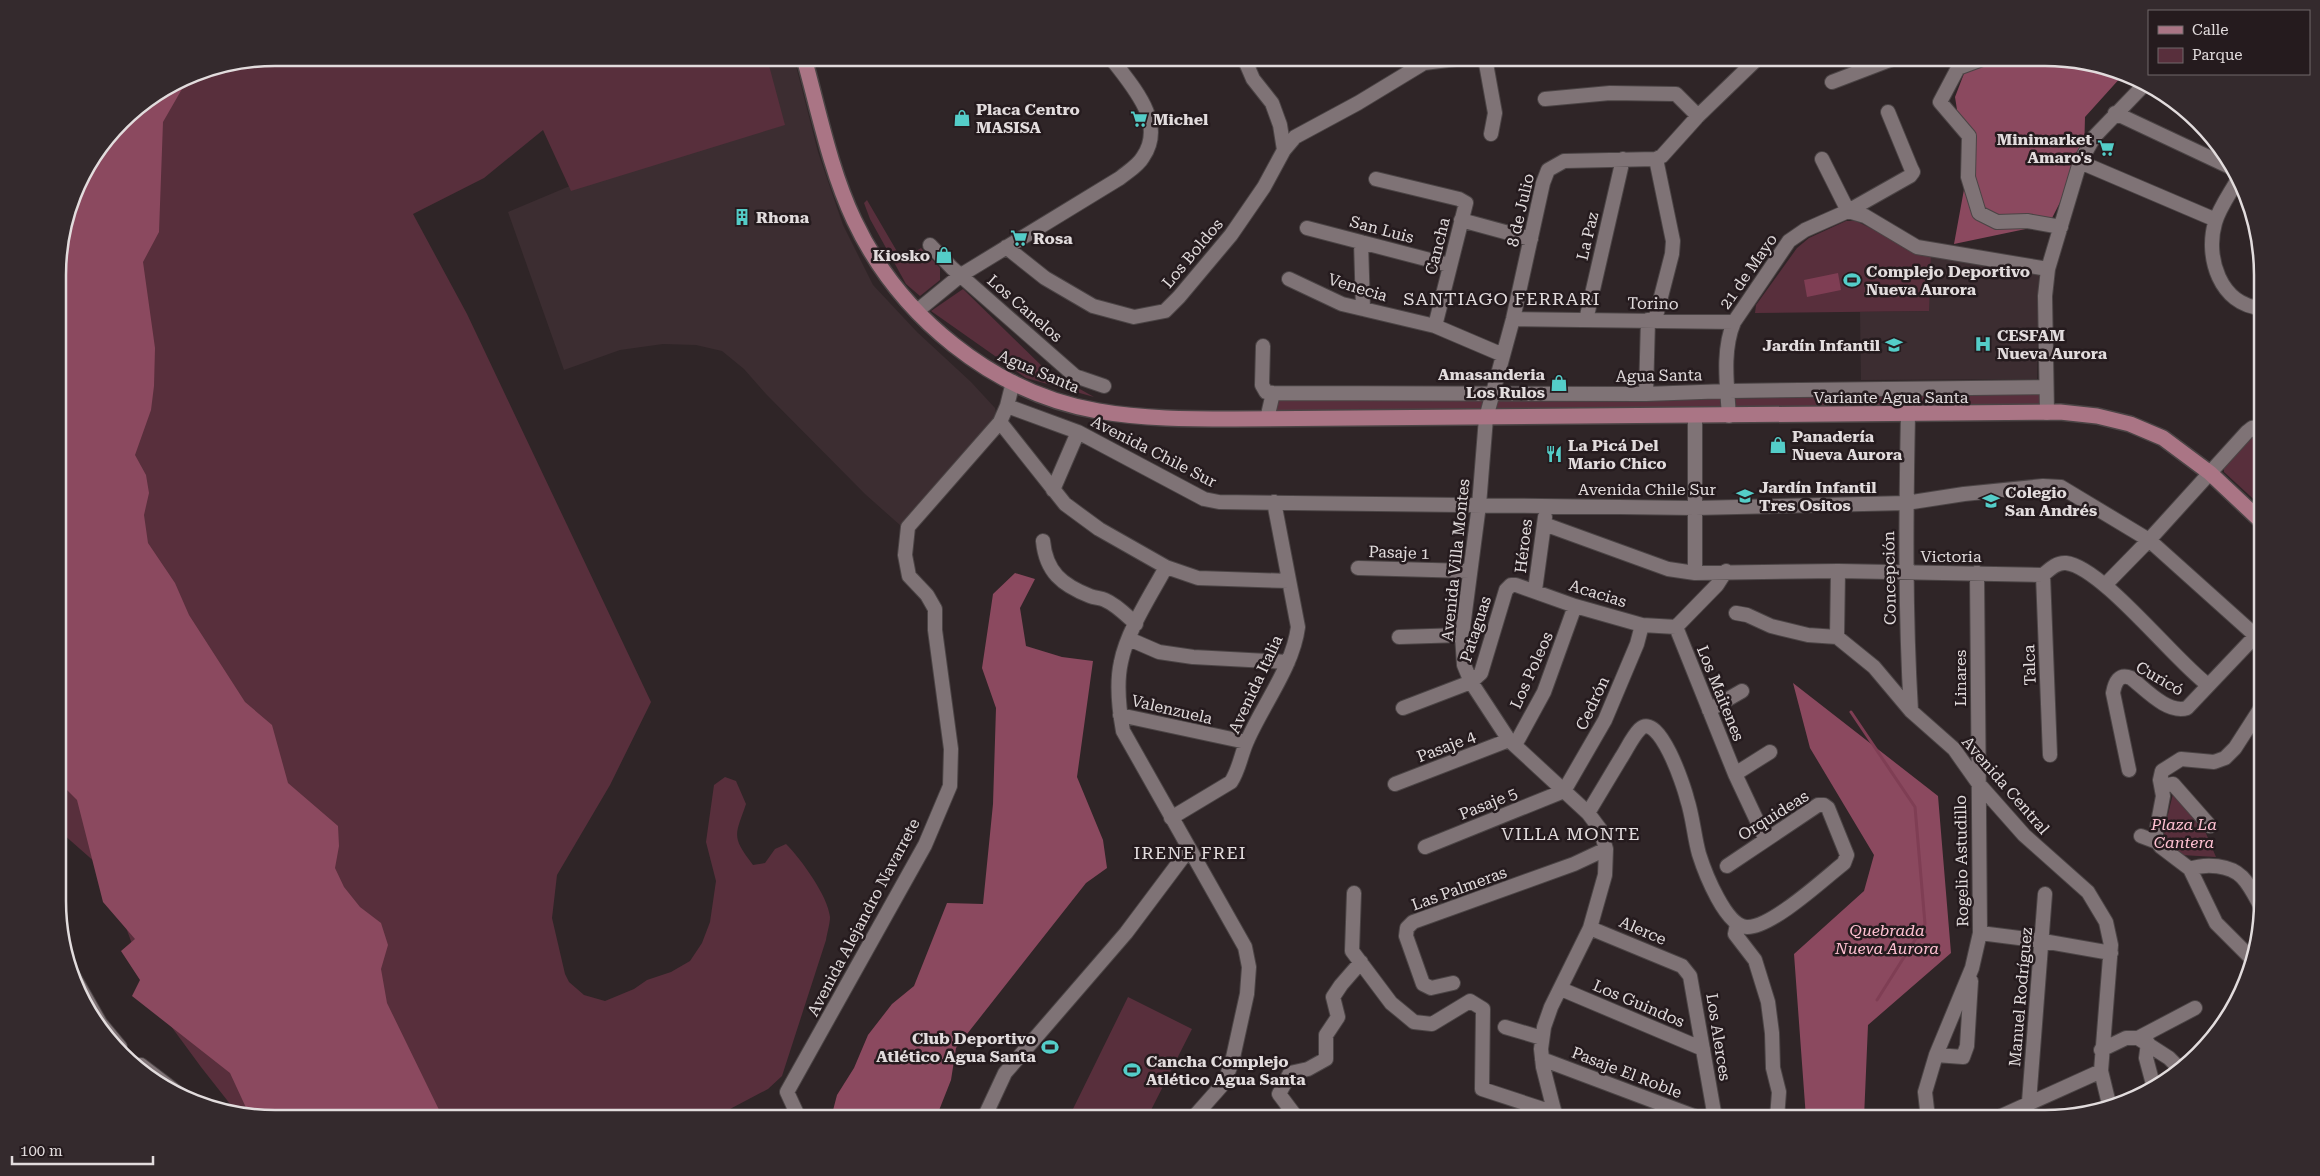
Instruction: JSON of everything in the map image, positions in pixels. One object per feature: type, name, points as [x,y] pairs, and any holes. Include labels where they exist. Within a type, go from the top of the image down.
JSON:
[{"type":"main road","name":"Agua Santa","points":[[806,66],[838,179],[854,219],[882,268],[917,311],[955,346],[984,367],[1013,382],[1078,407],[1124,415],[1171,418],[1267,419],[1486,418]]},
{"type":"main road","name":"Variante Agua Santa","points":[[1486,418],[2047,413],[2097,416],[2151,431],[2163,438],[2210,473],[2254,514]]},
{"type":"street","points":[[917,311],[961,275],[1120,178],[1143,158],[1148,148],[1152,128],[1151,118],[1116,66]]},
{"type":"street","points":[[1247,66],[1252,79],[1272,103],[1280,125],[1284,150]]},
{"type":"street","name":"Los Boldos","points":[[1006,247],[1045,278],[1093,306],[1134,318],[1165,311],[1232,235],[1264,188],[1284,150],[1295,137],[1358,103],[1417,66]]},
{"type":"street","points":[[1486,66],[1495,113],[1491,134]]},
{"type":"street","points":[[1646,394],[1651,320],[1672,254],[1673,241],[1656,159],[1750,66]]},
{"type":"street","points":[[1832,82],[1874,66]]},
{"type":"street","points":[[1963,66],[1958,68],[1940,102],[1969,136],[1968,178],[1979,213],[1997,222],[2027,221],[2061,228]]},
{"type":"street","points":[[2047,413],[2045,296],[2048,269],[2080,162],[2094,138],[2115,113],[2140,90]]},
{"type":"street","points":[[1546,99],[1610,93],[1676,94],[1698,116]]},
{"type":"street","name":"21 de Mayo","points":[[1729,416],[1728,335],[1734,322],[1789,241],[1805,230],[1848,211],[1913,172],[1888,112]]},
{"type":"street","points":[[2115,113],[2221,163]]},
{"type":"street","name":"La Paz","points":[[1586,320],[1623,159]]},
{"type":"street","name":"8 de Julio","points":[[1486,418],[1494,394],[1532,239],[1543,182],[1548,170],[1564,161],[1656,159]]},
{"type":"street","points":[[1822,159],[1848,211],[1865,216],[1917,247],[2048,269]]},
{"type":"street","points":[[2080,162],[2216,220]]},
{"type":"street","name":"Cancha","points":[[1376,179],[1458,199],[1466,204],[1436,326]]},
{"type":"street","points":[[2234,187],[2216,220],[2211,239],[2211,255],[2227,291],[2238,301],[2254,308]]},
{"type":"street","points":[[1461,220],[1532,239]]},
{"type":"street","name":"San Luis","points":[[1306,228],[1450,265]]},
{"type":"street","points":[[1361,242],[1362,309]]},
{"type":"street","name":"Los Canelos","points":[[930,245],[961,275],[1076,376],[1104,386]]},
{"type":"street","name":"Venecia","points":[[1289,279],[1329,298],[1362,309],[1436,326],[1503,355]]},
{"type":"street","name":"Torino","points":[[1512,319],[1734,322]]},
{"type":"street","points":[[1263,346],[1262,385],[1266,392],[1273,393],[1267,419]]},
{"type":"street","name":"Avenida Alejandro Navarrete","points":[[795,1110],[787,1092],[925,845],[950,786],[951,749],[935,630],[935,609],[927,595],[909,576],[905,555],[908,527],[1000,422],[1007,406],[1013,382]]},
{"type":"street","name":"Agua Santa","points":[[1273,393],[1646,394],[1728,391],[2046,387]]},
{"type":"street","name":"Avenida Chile Sur","points":[[1007,406],[1078,432],[1204,499],[1219,502],[1695,508],[1906,503],[1964,494],[2043,486],[2061,487],[2150,540],[2254,629]]},
{"type":"street","name":"Concepción","points":[[1908,414],[1906,503],[1908,658],[1911,711]]},
{"type":"street","points":[[1695,416],[1696,573]]},
{"type":"street","name":"Avenida Villa Montes","points":[[1486,418],[1479,505],[1462,635],[1464,665],[1471,682],[1512,742],[1588,813],[1600,829],[1606,849],[1606,875],[1590,928],[1547,1017],[1542,1038],[1542,1059],[1555,1110]]},
{"type":"street","points":[[1000,422],[1053,490],[1070,508],[1099,529],[1166,567],[1198,578],[1289,581]]},
{"type":"street","points":[[2105,585],[2150,540],[2252,428],[2254,429]]},
{"type":"street","points":[[1053,490],[1078,432]]},
{"type":"street","name":"Avenida Italia","points":[[1171,818],[1231,782],[1237,772],[1246,742],[1296,645],[1298,627],[1274,502]]},
{"type":"street","name":"Héroes","points":[[1535,590],[1545,506]]},
{"type":"street","name":"Victoria","points":[[1544,524],[1668,570],[1696,573],[1726,571],[1838,571],[1907,574],[2043,574],[2059,564],[2067,563],[2077,566],[2105,585],[2158,636],[2192,673],[2208,685]]},
{"type":"street","points":[[1042,540],[1044,556],[1057,577],[1090,596],[1104,600],[1136,624]]},
{"type":"street","points":[[1166,567],[1128,639],[1121,661],[1119,678],[1120,715],[1124,731],[1171,818],[1245,947],[1249,967],[1247,994],[1232,1062],[1224,1083],[1201,1110]]},
{"type":"street","name":"Pasaje 1","points":[[1358,568],[1469,571]]},
{"type":"street","points":[[1676,628],[1717,585],[1726,571]]},
{"type":"street","points":[[1736,613],[1747,615],[1771,626],[1808,635],[1837,637],[1838,571]]},
{"type":"street","name":"Linares","points":[[1977,573],[1978,783]]},
{"type":"street","name":"Talca","points":[[2043,574],[2050,755]]},
{"type":"street","name":"Acacias","points":[[1511,586],[1516,585],[1535,590],[1575,606],[1642,624],[1676,628]]},
{"type":"street","name":"Pataguas","points":[[1471,682],[1481,673],[1485,665],[1506,590],[1511,586]]},
{"type":"street","name":"Los Poleos","points":[[1512,742],[1544,692],[1575,606]]},
{"type":"street","name":"Cedrón","points":[[1564,791],[1605,720],[1637,644],[1642,624]]},
{"type":"street","name":"Los Maitenes","points":[[1676,628],[1736,774],[1766,840]]},
{"type":"street","points":[[1399,637],[1462,635]]},
{"type":"street","name":"Avenida Central","points":[[1837,637],[1874,667],[1911,711],[1954,749],[1978,783],[2024,835],[2088,892],[2106,922],[2111,953],[2101,1050],[2101,1071],[2108,1100]]},
{"type":"street","points":[[2208,685],[2254,638]]},
{"type":"street","points":[[1128,639],[1160,652],[1193,657],[1288,662]]},
{"type":"street","name":"Curicó","points":[[2130,770],[2113,693],[2115,684],[2121,677],[2132,678],[2166,705],[2180,710],[2190,705],[2208,685]]},
{"type":"street","points":[[1403,708],[1471,682]]},
{"type":"street","points":[[1709,710],[1742,691]]},
{"type":"street","name":"Valenzuela","points":[[1120,715],[1246,742]]},
{"type":"street","points":[[2247,954],[2216,923],[2190,868],[2161,848],[2157,842],[2156,833],[2162,808],[2162,771],[2181,759],[2214,762],[2225,758],[2235,748],[2254,718]]},
{"type":"street","points":[[1588,813],[1641,728],[1648,726],[1655,728],[1677,770],[1685,792],[1699,854],[1708,878],[1727,914],[1738,924],[1735,934],[1755,960],[1768,1002],[1772,1033],[1773,1068],[1779,1092],[1778,1110]]},
{"type":"street","name":"Pasaje 4","points":[[1395,784],[1512,742]]},
{"type":"street","points":[[1736,774],[1770,752]]},
{"type":"street","name":"Rogelio Astudillo","points":[[1936,1055],[1963,1057],[1967,1046],[1972,968],[1980,933],[1978,783]]},
{"type":"street","points":[[2161,783],[2173,784],[2210,826]]},
{"type":"street","name":"Pasaje 5","points":[[1425,847],[1564,791]]},
{"type":"street","name":"Orquideas","points":[[1727,866],[1818,805],[1824,805],[1828,808],[1847,856],[1844,863],[1783,911],[1755,927],[1745,927],[1738,924]]},
{"type":"street","points":[[2141,836],[2157,842]]},
{"type":"street","points":[[988,1110],[1005,1073],[1126,933],[1189,849]]},
{"type":"street","name":"Las Palmeras","points":[[1453,982],[1431,988],[1423,984],[1406,936],[1407,928],[1413,922],[1574,864],[1606,849]]},
{"type":"street","points":[[2190,868],[2211,865],[2236,872],[2244,878],[2254,895]]},
{"type":"street","points":[[1354,893],[1352,951],[1391,1003],[1414,1022],[1432,1024],[1470,1001],[1483,1010],[1484,1060],[1482,1089],[1538,1110]]},
{"type":"street","name":"Manuel Rodríguez","points":[[2029,1102],[2043,940],[2045,894]]},
{"type":"street","name":"Alerce","points":[[1590,928],[1682,966]]},
{"type":"street","points":[[1980,933],[2043,940],[2111,953]]},
{"type":"street","points":[[1291,1110],[1279,1094],[1290,1073],[1308,1069],[1326,1059],[1326,1035],[1338,1017],[1333,997],[1340,984],[1361,962]]},
{"type":"street","name":"Los Alerces","points":[[1682,966],[1690,976],[1694,987],[1714,1110]]},
{"type":"street","name":"Rogelio Astudillo","points":[[1927,1110],[1925,1092],[1936,1055],[1972,968]]},
{"type":"street","name":"Los Guindos","points":[[1561,989],[1703,1049]]},
{"type":"street","points":[[2143,1040],[2195,1008]]},
{"type":"street","points":[[1505,1027],[1542,1038]]},
{"type":"street","points":[[2101,1050],[2126,1038],[2143,1040],[2175,1065]]},
{"type":"street","points":[[2143,1040],[2152,1080]]},
{"type":"street","name":"Pasaje El Roble","points":[[1542,1059],[1678,1110]]},
{"type":"street","points":[[2014,1110],[2101,1071]]},
{"type":"shaded area","points":[[662,66],[796,66],[818,152],[843,225],[873,285],[917,332],[971,382],[995,408],[997,417],[901,526],[865,494],[766,394],[744,369],[722,351],[696,345],[663,344],[620,350],[564,370],[508,212],[684,138]]},
{"type":"shaded area","name":"CESFAM Nueva Aurora","points":[[1931,254],[2039,274],[2037,379],[1861,380],[1860,312],[1928,311]]},
{"type":"shaded area","points":[[1838,273],[1841,290],[1807,297],[1804,280]]},
{"type":"green space","points":[[275,66],[769,66],[785,125],[571,191],[543,130],[484,178],[413,214],[467,314],[651,702],[610,785],[557,875],[552,918],[565,974],[569,982],[584,995],[605,1001],[634,989],[647,980],[671,972],[690,961],[702,943],[710,922],[716,881],[706,842],[714,785],[725,777],[736,781],[746,804],[739,823],[737,836],[741,848],[753,865],[765,863],[775,849],[786,844],[813,878],[828,908],[830,917],[826,940],[782,1076],[768,1089],[728,1110],[275,1110],[231,1105],[154,1003],[105,871],[66,837],[66,275],[70,234],[77,208],[94,171],[118,137],[148,109],[171,94],[208,77],[248,68]]},
{"type":"green space","points":[[1967,66],[2072,68],[2099,73],[2119,80],[2085,117],[2084,155],[2049,224],[1954,244],[1967,173],[1955,97]]},
{"type":"green space","points":[[182,88],[163,122],[159,232],[143,262],[155,348],[154,386],[151,410],[135,455],[146,475],[149,493],[144,515],[148,543],[175,583],[189,615],[245,702],[272,725],[288,783],[338,826],[339,846],[335,868],[344,887],[360,907],[381,923],[388,945],[381,969],[387,1003],[439,1110],[275,1110],[246,1108],[230,1073],[132,996],[140,980],[121,951],[135,939],[103,902],[77,800],[66,789],[66,275],[70,234],[82,195],[94,171],[109,148],[127,127],[148,109]]},
{"type":"green space","points":[[867,200],[902,260],[921,248],[940,268],[940,280],[920,296],[906,284],[870,219],[864,203]]},
{"type":"green space","name":"Complejo Deportivo Nueva Aurora","points":[[1846,221],[1856,221],[1909,247],[1931,254],[1929,311],[1755,313],[1756,305],[1797,248],[1809,238]]},
{"type":"green space","points":[[963,289],[1046,370],[1094,397],[1026,378],[931,311]]},
{"type":"green space","points":[[2043,392],[2043,410],[1264,420],[1272,400],[1724,399]]},
{"type":"green space","points":[[2254,435],[2254,500],[2224,472],[2224,464],[2249,436]]},
{"type":"green space","points":[[1015,573],[1035,579],[1020,608],[1026,646],[1062,657],[1093,661],[1077,777],[1103,840],[1107,868],[1086,883],[956,1048],[951,1080],[939,1110],[833,1110],[837,1095],[854,1068],[868,1035],[892,1004],[914,986],[947,903],[983,904],[993,804],[996,708],[982,668],[993,594]]},
{"type":"green space","name":"Quebrada Nueva Aurora","points":[[1793,683],[1938,796],[1951,953],[1868,1025],[1864,1110],[1805,1110],[1794,954],[1864,891],[1874,855],[1810,748]]},
{"type":"green space","name":"Plaza La Cantera","points":[[2174,790],[2202,824],[2216,857],[2181,855],[2161,842]]},
{"type":"green space","name":"Cancha Complejo Atlético Agua Santa","points":[[1128,997],[1192,1029],[1151,1110],[1072,1110]]},
{"type":"waterway","points":[[1851,712],[1915,807],[1925,924],[1877,1000]]},
{"type":"place","name":"Placa Centro MASISA","points":[[962,118]]},
{"type":"place","name":"Michel","points":[[1139,119]]},
{"type":"place","name":"Minimarket Amaro's","points":[[2106,148]]},
{"type":"place","name":"Rhona","points":[[742,217]]},
{"type":"place","name":"Rosa","points":[[1019,238]]},
{"type":"place","name":"Kiosko","points":[[944,255]]},
{"type":"place","name":"Complejo Deportivo Nueva Aurora","points":[[1852,280]]},
{"type":"place","name":"CESFAM Nueva Aurora","points":[[1983,344]]},
{"type":"place","name":"Jardín Infantil","points":[[1894,345]]},
{"type":"place","name":"Amasanderia Los Rulos","points":[[1559,383]]},
{"type":"place","name":"Panadería Nueva Aurora","points":[[1778,445]]},
{"type":"place","name":"La Picá Del Mario Chico","points":[[1554,454]]},
{"type":"place","name":"Jardín Infantil Tres Ositos","points":[[1745,496]]},
{"type":"place","name":"Colegio San Andrés","points":[[1991,501]]},
{"type":"place","name":"Club Deportivo Atlético Agua Santa","points":[[1050,1047]]},
{"type":"place","name":"Cancha Complejo Atlético Agua Santa","points":[[1132,1070]]},
{"type":"district","name":"SANTIAGO FERRARI","points":[[1502,299]]},
{"type":"district","name":"VILLA MONTE","points":[[1571,834]]},
{"type":"district","name":"IRENE FREI","points":[[1190,853]]}]
